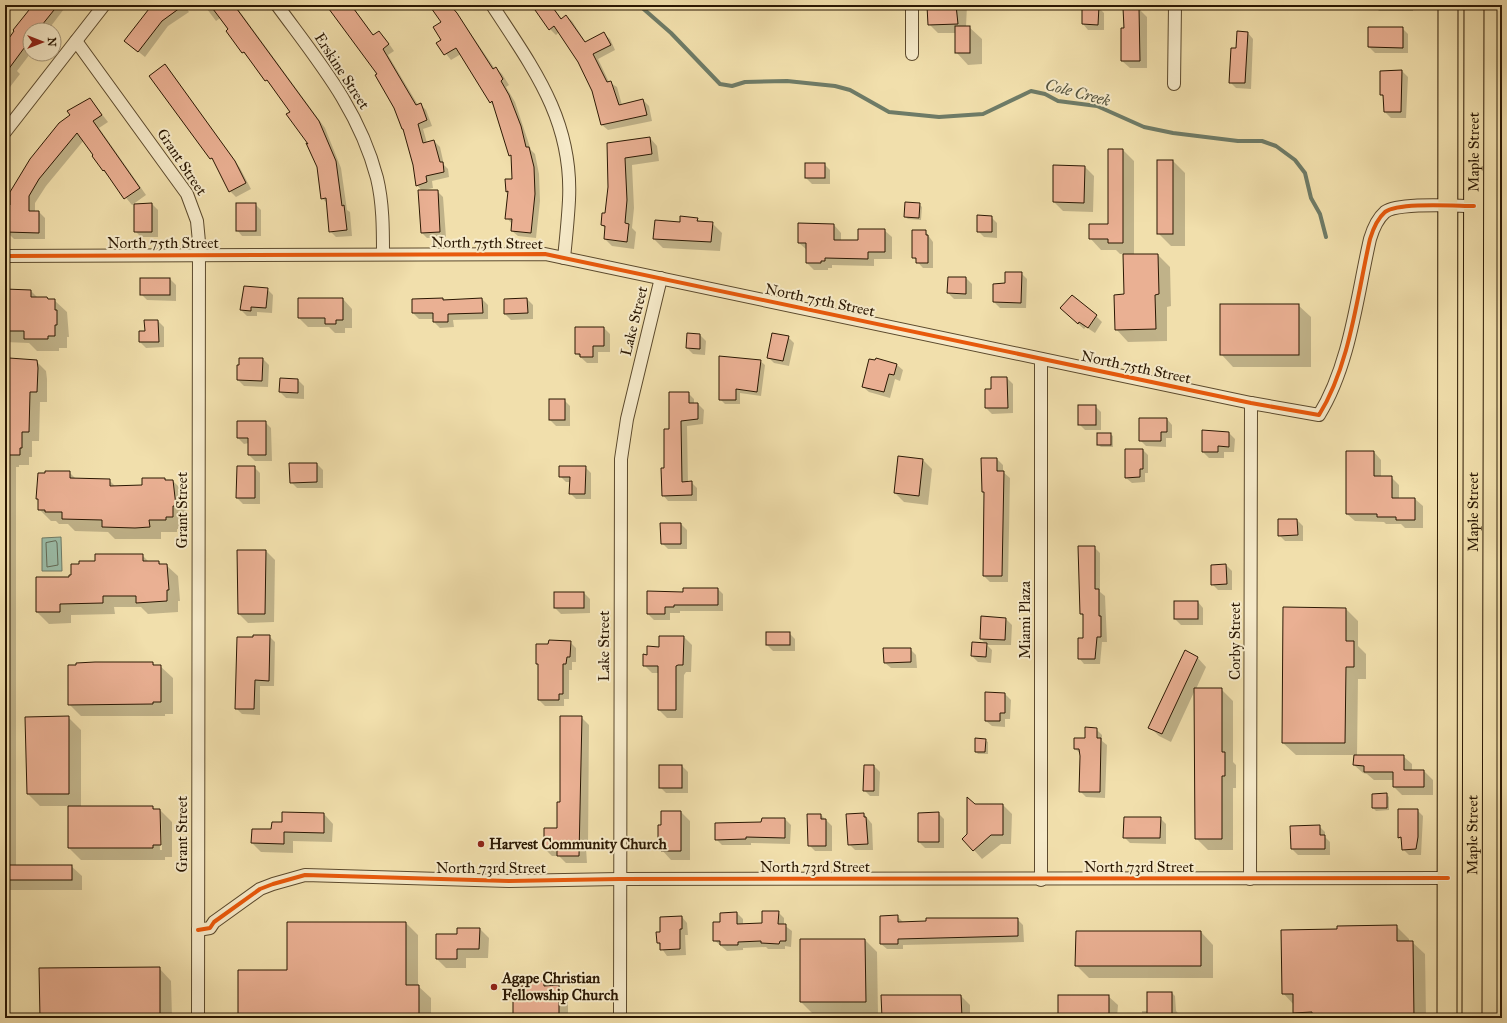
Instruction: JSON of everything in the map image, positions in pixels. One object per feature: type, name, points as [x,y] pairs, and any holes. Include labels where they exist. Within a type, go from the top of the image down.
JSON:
[{"type":"main road","name":"Maple Street","points":[[1447,1018],[1448,5]]},
{"type":"main road","name":"Maple Street","points":[[1472,1018],[1474,5]]},
{"type":"street","points":[[5,132],[104,5]]},
{"type":"street","name":"Erskine Street","points":[[277,5],[339,89],[352,112],[367,146],[377,179],[382,211],[384,254]]},
{"type":"street","points":[[492,5],[545,88],[561,130],[566,154],[569,199],[564,258]]},
{"type":"street","points":[[912,5],[912,54]]},
{"type":"street","points":[[1174,84],[1175,5]]},
{"type":"street","name":"Grant Street","points":[[76,41],[187,194],[197,221],[199,255],[198,1018]]},
{"type":"street","name":"North 75th Street","points":[[5,256],[525,253],[564,258],[1251,403],[1319,415],[1331,395],[1343,363],[1370,239],[1375,224],[1384,213],[1392,209],[1402,207],[1474,206]]},
{"type":"street","name":"Lake Street","points":[[620,1018],[619,879],[621,459],[627,419],[661,278]]},
{"type":"street","name":"Miami Plaza","points":[[1041,359],[1041,880]]},
{"type":"street","name":"Corby Street","points":[[1250,879],[1251,403]]},
{"type":"street","name":"North 73rd Street","points":[[198,930],[210,928],[214,922],[260,889],[305,875],[509,881],[619,879],[1041,880],[1448,878]]},
{"type":"water","points":[[61,537],[62,571],[42,571],[42,538]]},
{"type":"building","points":[[33,5],[58,5],[44,22],[22,22],[22,51],[5,74],[5,44],[14,31],[13,30]]},
{"type":"building","points":[[152,5],[184,5],[162,21],[138,52],[124,41]]},
{"type":"building","points":[[210,5],[234,5],[319,121],[336,161],[347,230],[329,232],[326,198],[321,199],[317,167],[306,143],[308,144],[286,114],[290,112],[267,80],[265,81],[244,52],[242,53],[226,31],[228,29]]},
{"type":"building","points":[[326,5],[351,5],[373,35],[379,31],[389,44],[383,49],[416,105],[421,103],[427,120],[418,124],[423,143],[434,140],[440,162],[443,162],[444,172],[426,176],[427,182],[416,186],[413,165],[403,129],[394,108],[375,75],[377,74]]},
{"type":"building","points":[[429,5],[450,5],[457,13],[493,69],[496,67],[503,79],[501,81],[509,95],[521,126],[526,147],[529,147],[534,167],[535,194],[531,233],[511,231],[512,219],[505,219],[508,191],[506,192],[505,179],[512,179],[511,155],[509,156],[492,101],[490,103],[456,48],[444,55],[436,43],[441,40],[433,27],[441,22]]},
{"type":"building","points":[[542,5],[551,5],[561,19],[566,15],[585,42],[604,32],[611,45],[593,54],[607,82],[611,81],[619,105],[643,99],[647,115],[601,125],[592,91],[578,62],[554,26],[549,30],[535,10]]},
{"type":"building","points":[[956,5],[958,24],[928,25],[927,6]]},
{"type":"building","points":[[1082,5],[1099,6],[1098,25],[1082,24]]},
{"type":"building","points":[[1123,8],[1139,8],[1140,61],[1121,61],[1121,28],[1124,28]]},
{"type":"building","points":[[955,26],[970,26],[970,53],[955,53]]},
{"type":"building","points":[[1368,27],[1403,27],[1403,48],[1368,47]]},
{"type":"building","points":[[1237,31],[1248,32],[1245,83],[1229,83],[1231,48],[1236,48]]},
{"type":"building","points":[[165,64],[235,161],[246,183],[229,192],[212,158],[210,159],[149,76]]},
{"type":"building","points":[[1402,70],[1401,112],[1384,112],[1383,95],[1380,95],[1380,71]]},
{"type":"building","points":[[90,98],[102,115],[93,121],[140,188],[124,199],[77,133],[39,179],[29,196],[29,211],[39,211],[39,233],[6,232],[7,205],[10,205],[10,192],[30,159],[59,123],[70,115],[67,111]]},
{"type":"building","points":[[650,137],[652,154],[625,158],[627,200],[625,223],[629,224],[627,242],[604,239],[605,226],[601,225],[602,213],[605,213],[608,187],[607,143]]},
{"type":"building","points":[[1108,149],[1123,149],[1123,243],[1108,243],[1108,239],[1089,239],[1089,224],[1108,224]]},
{"type":"building","points":[[1157,160],[1173,160],[1173,234],[1157,234]]},
{"type":"building","points":[[805,163],[825,163],[825,178],[805,178]]},
{"type":"building","points":[[1053,165],[1085,166],[1084,203],[1053,202]]},
{"type":"building","points":[[418,190],[438,190],[440,232],[421,233]]},
{"type":"building","points":[[905,202],[920,203],[919,218],[904,217]]},
{"type":"building","points":[[152,203],[152,232],[134,232],[134,204]]},
{"type":"building","points":[[236,203],[256,203],[256,231],[236,231]]},
{"type":"building","points":[[977,215],[992,216],[992,232],[977,232]]},
{"type":"building","points":[[680,216],[698,218],[697,221],[713,222],[711,242],[653,239],[655,220],[680,222]]},
{"type":"building","points":[[798,223],[834,224],[834,240],[858,240],[858,229],[885,229],[885,252],[868,252],[868,259],[825,258],[825,261],[821,261],[821,263],[806,263],[806,243],[798,243]]},
{"type":"building","points":[[912,230],[926,230],[926,235],[928,235],[928,263],[916,263],[916,258],[912,258]]},
{"type":"building","points":[[1123,254],[1158,254],[1159,294],[1155,295],[1156,329],[1115,330],[1114,295],[1124,294]]},
{"type":"building","points":[[1005,272],[1022,272],[1021,303],[993,302],[993,284],[1005,283]]},
{"type":"building","points":[[948,277],[966,277],[966,294],[947,293]]},
{"type":"building","points":[[140,278],[170,278],[170,295],[140,295]]},
{"type":"building","points":[[244,286],[268,288],[266,308],[251,307],[251,311],[240,310]]},
{"type":"building","points":[[5,289],[31,290],[31,297],[47,297],[48,299],[55,299],[57,325],[55,325],[55,336],[48,336],[48,339],[24,339],[24,331],[5,331]]},
{"type":"building","points":[[1072,295],[1097,315],[1088,328],[1079,322],[1078,324],[1060,308]]},
{"type":"building","points":[[298,298],[343,298],[343,320],[336,320],[336,324],[325,324],[325,318],[298,318]]},
{"type":"building","points":[[443,298],[443,300],[482,298],[483,313],[448,314],[448,322],[433,322],[433,313],[412,313],[412,299]]},
{"type":"building","points":[[527,298],[528,313],[504,314],[504,299]]},
{"type":"building","points":[[1220,304],[1299,304],[1299,355],[1220,355]]},
{"type":"building","points":[[144,320],[158,320],[159,342],[139,342],[139,331],[145,331]]},
{"type":"building","points":[[575,327],[604,327],[604,346],[593,346],[593,357],[580,357],[580,354],[575,354]]},
{"type":"building","points":[[687,333],[700,334],[700,349],[686,348]]},
{"type":"building","points":[[772,333],[789,336],[783,361],[767,358]]},
{"type":"building","points":[[719,356],[761,360],[757,392],[736,389],[736,400],[719,400]]},
{"type":"building","points":[[9,358],[37,360],[38,368],[37,392],[30,392],[29,432],[22,432],[22,448],[20,448],[20,455],[5,455],[5,360],[9,360]]},
{"type":"building","points":[[239,358],[263,358],[262,381],[237,380],[237,365],[239,365]]},
{"type":"building","points":[[876,358],[897,364],[894,375],[889,374],[884,392],[862,387],[869,359],[875,360]]},
{"type":"building","points":[[991,377],[1007,377],[1008,408],[985,408],[985,389],[991,389]]},
{"type":"building","points":[[280,378],[298,379],[298,393],[279,392]]},
{"type":"building","points":[[669,392],[689,392],[689,403],[698,403],[698,419],[681,421],[682,482],[692,481],[692,495],[662,496],[661,468],[664,468],[664,429],[669,429]]},
{"type":"building","points":[[549,399],[565,399],[565,420],[549,420]]},
{"type":"building","points":[[1078,405],[1096,405],[1096,425],[1078,425]]},
{"type":"building","points":[[1139,418],[1167,418],[1167,432],[1161,432],[1161,441],[1139,441]]},
{"type":"building","points":[[237,421],[266,421],[266,455],[248,455],[248,438],[237,438]]},
{"type":"building","points":[[1202,430],[1229,432],[1229,447],[1218,446],[1218,452],[1202,452]]},
{"type":"building","points":[[1097,433],[1111,433],[1111,445],[1097,445]]},
{"type":"building","points":[[1125,449],[1143,449],[1143,469],[1140,469],[1140,477],[1125,478]]},
{"type":"building","points":[[1346,451],[1374,451],[1374,476],[1392,476],[1392,498],[1415,498],[1415,520],[1396,520],[1396,517],[1377,517],[1377,514],[1346,514]]},
{"type":"building","points":[[898,456],[923,459],[919,496],[894,493]]},
{"type":"building","points":[[981,458],[997,458],[997,471],[1004,471],[1002,576],[983,576],[984,492],[982,492]]},
{"type":"building","points":[[289,463],[317,463],[317,482],[290,483]]},
{"type":"building","points":[[237,466],[255,466],[255,498],[236,498]]},
{"type":"building","points":[[559,466],[586,466],[585,494],[569,494],[570,477],[559,477]]},
{"type":"building","points":[[45,471],[70,471],[70,478],[110,479],[110,486],[142,485],[142,478],[165,478],[165,480],[173,480],[176,506],[173,506],[173,517],[166,517],[166,520],[149,520],[150,527],[135,528],[102,527],[102,520],[62,519],[62,512],[45,512],[45,510],[38,510],[38,499],[36,499],[38,473],[45,473]]},
{"type":"building","points":[[1278,519],[1297,519],[1298,535],[1278,536]]},
{"type":"building","points":[[660,523],[681,523],[681,544],[661,544]]},
{"type":"building","points":[[1078,546],[1095,546],[1095,589],[1099,589],[1101,637],[1097,637],[1095,659],[1078,659],[1078,638],[1083,638],[1083,614],[1080,614]]},
{"type":"building","points":[[237,550],[266,550],[265,614],[238,614]]},
{"type":"building","points":[[95,554],[143,554],[143,561],[159,561],[159,564],[167,564],[169,590],[167,590],[167,601],[136,603],[136,596],[103,596],[103,603],[60,604],[60,612],[36,612],[36,577],[69,577],[69,575],[71,575],[71,564],[79,564],[79,561],[95,561]]},
{"type":"building","points":[[1226,564],[1227,584],[1211,585],[1211,565]]},
{"type":"building","points":[[683,588],[718,588],[718,605],[674,605],[674,607],[665,607],[665,614],[647,614],[647,591],[683,592]]},
{"type":"building","points":[[554,592],[584,592],[584,608],[554,608]]},
{"type":"building","points":[[1174,601],[1198,601],[1198,619],[1174,619]]},
{"type":"building","points":[[1283,607],[1346,608],[1346,641],[1354,641],[1354,667],[1346,667],[1345,743],[1282,743]]},
{"type":"building","points":[[981,616],[1006,618],[1005,640],[980,639]]},
{"type":"building","points":[[766,632],[790,632],[790,645],[766,645]]},
{"type":"building","points":[[253,635],[270,635],[269,681],[255,680],[254,709],[235,709],[237,637],[253,637]]},
{"type":"building","points":[[659,636],[684,636],[683,665],[676,666],[676,710],[658,710],[658,666],[643,666],[643,654],[647,655],[647,646],[659,647]]},
{"type":"building","points":[[549,640],[571,641],[570,657],[567,657],[566,664],[563,664],[563,694],[559,694],[559,700],[538,700],[538,664],[536,664],[536,644],[548,644]]},
{"type":"building","points":[[972,642],[987,643],[986,657],[971,656]]},
{"type":"building","points":[[883,648],[911,648],[911,662],[884,663]]},
{"type":"building","points":[[1185,650],[1198,657],[1162,734],[1148,728]]},
{"type":"building","points":[[95,662],[153,662],[153,665],[161,665],[161,702],[153,702],[153,704],[68,705],[68,665]]},
{"type":"building","points":[[1194,688],[1222,688],[1222,752],[1225,752],[1225,776],[1222,776],[1222,839],[1195,839]]},
{"type":"building","points":[[985,692],[1005,693],[1005,713],[1000,713],[1000,721],[985,721]]},
{"type":"building","points":[[69,716],[69,794],[27,794],[25,717]]},
{"type":"building","points":[[560,716],[582,716],[579,856],[557,856],[557,849],[544,849],[544,828],[557,828],[557,802],[560,802]]},
{"type":"building","points":[[1085,727],[1097,728],[1097,738],[1101,738],[1100,792],[1079,792],[1080,756],[1079,749],[1074,749],[1074,738],[1085,738]]},
{"type":"building","points":[[975,738],[986,739],[985,752],[975,752]]},
{"type":"building","points":[[1354,755],[1404,755],[1404,770],[1424,770],[1424,787],[1393,787],[1393,772],[1364,772],[1364,766],[1353,765]]},
{"type":"building","points":[[659,765],[682,765],[682,788],[659,788]]},
{"type":"building","points":[[864,765],[874,765],[874,791],[863,791]]},
{"type":"building","points":[[1387,793],[1387,808],[1372,808],[1372,794]]},
{"type":"building","points":[[967,797],[975,804],[1003,804],[1003,835],[991,835],[973,851],[962,839],[967,834]]},
{"type":"building","points":[[68,806],[153,806],[153,809],[160,809],[161,845],[153,845],[153,848],[68,848]]},
{"type":"building","points":[[1398,809],[1418,809],[1418,837],[1416,849],[1402,850],[1401,837],[1398,838]]},
{"type":"building","points":[[661,811],[681,811],[681,851],[661,851],[661,838],[658,838],[658,825],[661,825]]},
{"type":"building","points":[[282,812],[324,813],[324,833],[284,832],[284,844],[251,843],[252,829],[271,829],[272,822],[282,822]]},
{"type":"building","points":[[939,812],[939,842],[918,842],[918,813]]},
{"type":"building","points":[[864,813],[864,817],[866,817],[868,844],[848,845],[846,814]]},
{"type":"building","points":[[807,814],[821,814],[821,819],[826,819],[826,846],[808,846]]},
{"type":"building","points":[[1124,817],[1161,817],[1160,838],[1123,838]]},
{"type":"building","points":[[762,818],[785,818],[785,838],[746,837],[746,839],[715,840],[715,823],[761,822]]},
{"type":"building","points":[[1320,825],[1320,835],[1325,835],[1325,849],[1291,849],[1290,826]]},
{"type":"building","points":[[5,865],[72,865],[72,880],[5,880]]},
{"type":"building","points":[[762,911],[779,911],[778,924],[786,924],[786,941],[780,941],[779,944],[761,943],[761,941],[738,942],[738,945],[720,945],[720,941],[713,941],[713,922],[720,922],[720,913],[737,912],[737,924],[762,923]]},
{"type":"building","points":[[898,915],[898,922],[926,921],[926,918],[1018,918],[1018,936],[898,939],[898,944],[880,944],[880,916]]},
{"type":"building","points":[[682,916],[682,929],[680,929],[680,949],[660,950],[660,943],[657,943],[656,932],[660,932],[660,917]]},
{"type":"building","points":[[287,922],[406,922],[406,985],[419,985],[419,1016],[407,1016],[407,1018],[238,1018],[238,970],[287,970]]},
{"type":"building","points":[[1397,925],[1397,941],[1413,941],[1414,1018],[1312,1018],[1312,1012],[1293,1013],[1293,994],[1282,994],[1281,930],[1337,929],[1337,926]]},
{"type":"building","points":[[457,928],[480,928],[479,949],[457,949],[457,959],[436,959],[436,934],[457,934]]},
{"type":"building","points":[[1076,931],[1201,931],[1201,966],[1075,966]]},
{"type":"building","points":[[800,939],[865,939],[866,1002],[800,1002]]},
{"type":"building","points":[[160,967],[160,1018],[40,1018],[39,968]]},
{"type":"building","points":[[529,981],[544,981],[544,986],[559,985],[559,1018],[513,1018],[513,995],[517,995],[517,986],[529,986]]},
{"type":"building","points":[[1147,992],[1172,992],[1172,1018],[1147,1018]]},
{"type":"building","points":[[881,995],[961,995],[962,1018],[882,1018]]},
{"type":"building","points":[[1058,995],[1109,995],[1109,1018],[1058,1018]]},
{"type":"waterway","name":"Cole Creek","points":[[639,5],[671,33],[720,84],[732,86],[745,82],[787,81],[835,86],[850,90],[889,112],[939,117],[983,114],[1031,91],[1045,94],[1058,101],[1097,106],[1144,127],[1173,133],[1238,141],[1262,141],[1276,146],[1295,160],[1305,173],[1311,198],[1320,214],[1326,237]]},
{"type":"cycle path","points":[[5,256],[545,254],[1251,403],[1319,415],[1330,395],[1345,352],[1370,239],[1380,218],[1385,212],[1402,207],[1428,205],[1474,206]]},
{"type":"cycle path","points":[[198,930],[210,928],[214,922],[260,889],[305,875],[509,881],[619,879],[1448,878]]},
{"type":"place","name":"Harvest Community Church","points":[[481,844]]},
{"type":"place","name":"Agape Christian Fellowship Church","points":[[494,987]]}]
